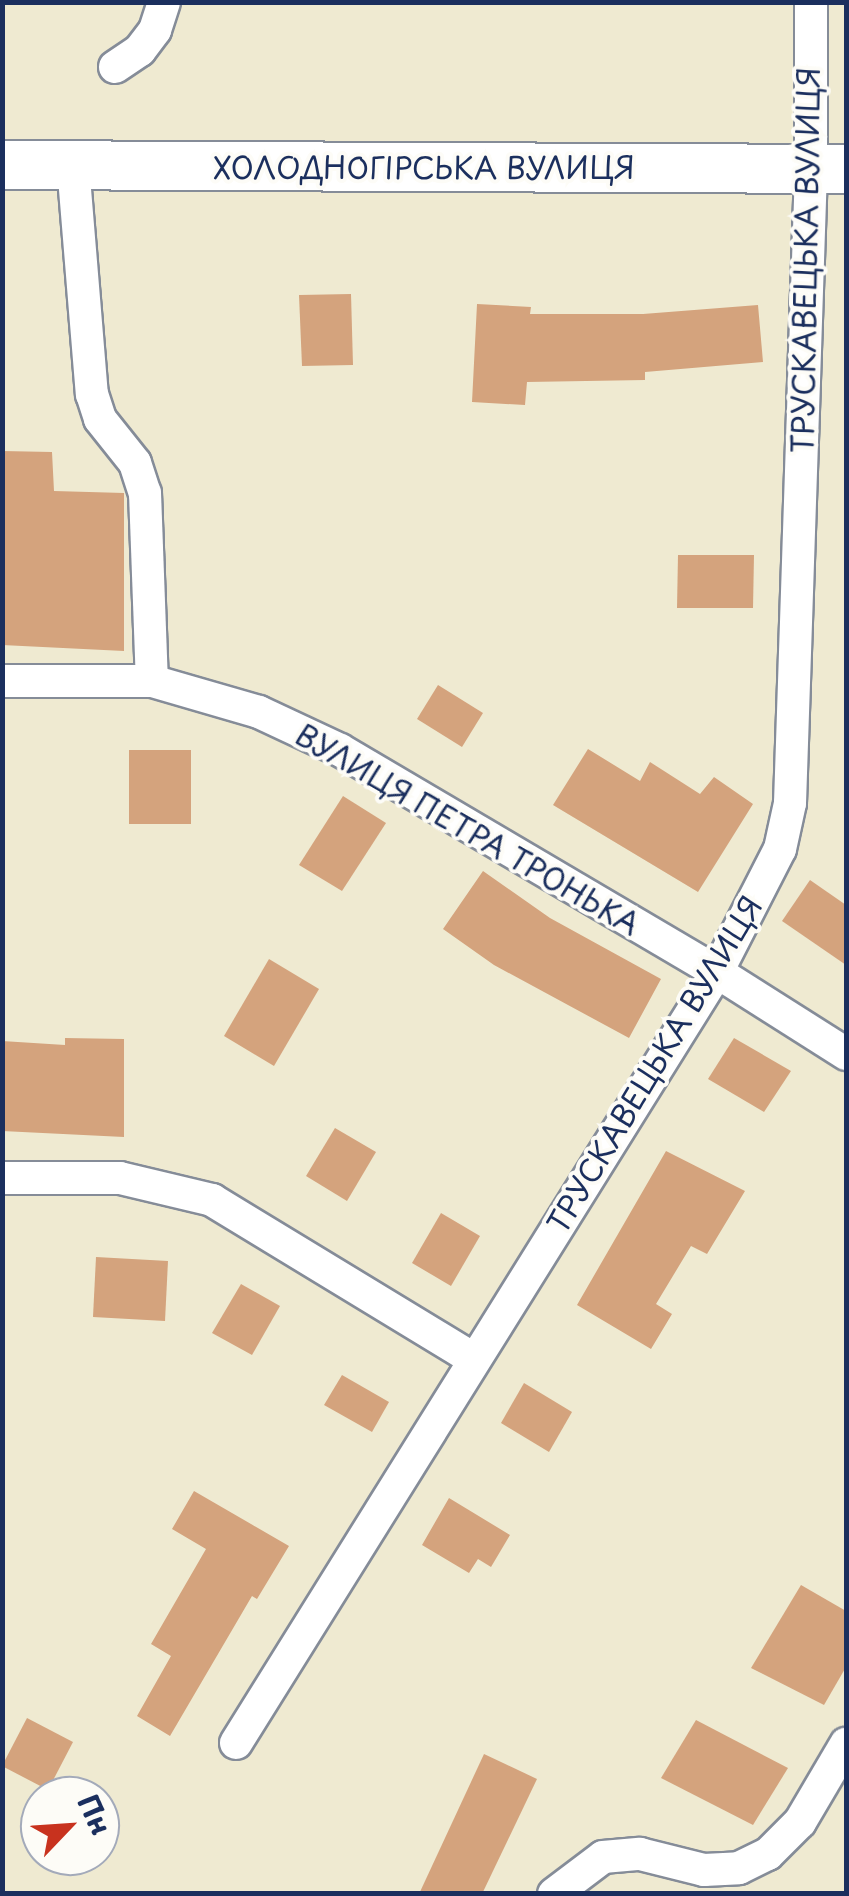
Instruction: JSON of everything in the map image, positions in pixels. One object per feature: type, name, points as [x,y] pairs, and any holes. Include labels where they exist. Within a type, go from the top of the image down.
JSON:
[{"type":"main road","name":"ХОЛОДНОГІРСЬКА ВУЛИЦЯ","points":[[2,165],[829,170]]},
{"type":"street","points":[[114,67],[140,50],[156,30],[164,2]]},
{"type":"street","name":"ТРУСКАВЕЦЬКА ВУЛИЦЯ","points":[[236,1743],[717,972],[780,850],[790,803],[829,170],[811,2]]},
{"type":"street","points":[[73,165],[92,394],[100,419],[136,464],[145,493],[152,681]]},
{"type":"street","name":"ВУЛИЦЯ ПЕТРА ТРОНЬКА","points":[[2,681],[152,681],[259,712],[340,750],[717,972],[846,1054]]},
{"type":"street","points":[[2,1178],[120,1178],[212,1200],[474,1359]]},
{"type":"street","points":[[554,1894],[603,1857],[640,1854],[704,1870],[740,1868],[768,1854],[800,1822],[846,1744]]},
{"type":"building","points":[[351,294],[353,365],[302,366],[299,295]]},
{"type":"building","points":[[477,304],[531,307],[530,314],[643,314],[758,305],[763,362],[645,372],[645,380],[527,382],[525,405],[472,402]]},
{"type":"building","points":[[2,451],[52,452],[54,491],[124,493],[124,651],[2,645]]},
{"type":"building","points":[[678,555],[754,555],[753,608],[677,608]]},
{"type":"building","points":[[438,685],[483,713],[462,747],[417,719]]},
{"type":"building","points":[[588,749],[640,781],[650,762],[700,794],[714,777],[753,804],[698,892],[553,805]]},
{"type":"building","points":[[129,750],[191,750],[191,824],[129,824]]},
{"type":"building","points":[[343,796],[386,823],[342,891],[299,865]]},
{"type":"building","points":[[483,871],[550,918],[661,979],[629,1038],[494,965],[443,929]]},
{"type":"building","points":[[810,880],[846,905],[846,965],[782,921]]},
{"type":"building","points":[[269,959],[319,989],[274,1066],[224,1036]]},
{"type":"building","points":[[65,1038],[124,1039],[124,1137],[2,1131],[2,1041],[65,1045]]},
{"type":"building","points":[[734,1038],[791,1071],[764,1112],[708,1079]]},
{"type":"building","points":[[335,1128],[376,1152],[347,1201],[306,1176]]},
{"type":"building","points":[[666,1151],[745,1191],[707,1254],[691,1246],[656,1304],[672,1314],[651,1349],[577,1305]]},
{"type":"building","points":[[441,1213],[480,1236],[451,1286],[412,1263]]},
{"type":"building","points":[[96,1257],[168,1261],[165,1321],[93,1317]]},
{"type":"building","points":[[241,1284],[280,1306],[252,1355],[212,1333]]},
{"type":"building","points":[[342,1375],[389,1402],[372,1432],[324,1405]]},
{"type":"building","points":[[524,1383],[572,1412],[549,1452],[501,1423]]},
{"type":"building","points":[[194,1491],[289,1546],[257,1599],[252,1596],[170,1736],[137,1716],[171,1656],[151,1644],[206,1549],[172,1529]]},
{"type":"building","points":[[449,1498],[510,1535],[491,1567],[478,1559],[469,1573],[422,1545]]},
{"type":"building","points":[[801,1585],[846,1611],[846,1667],[824,1705],[751,1668]]},
{"type":"building","points":[[27,1718],[73,1742],[55,1776],[21,1776],[2,1766]]},
{"type":"building","points":[[696,1720],[788,1768],[753,1825],[661,1778]]},
{"type":"building","points":[[484,1754],[537,1779],[482,1894],[419,1894]]}]
